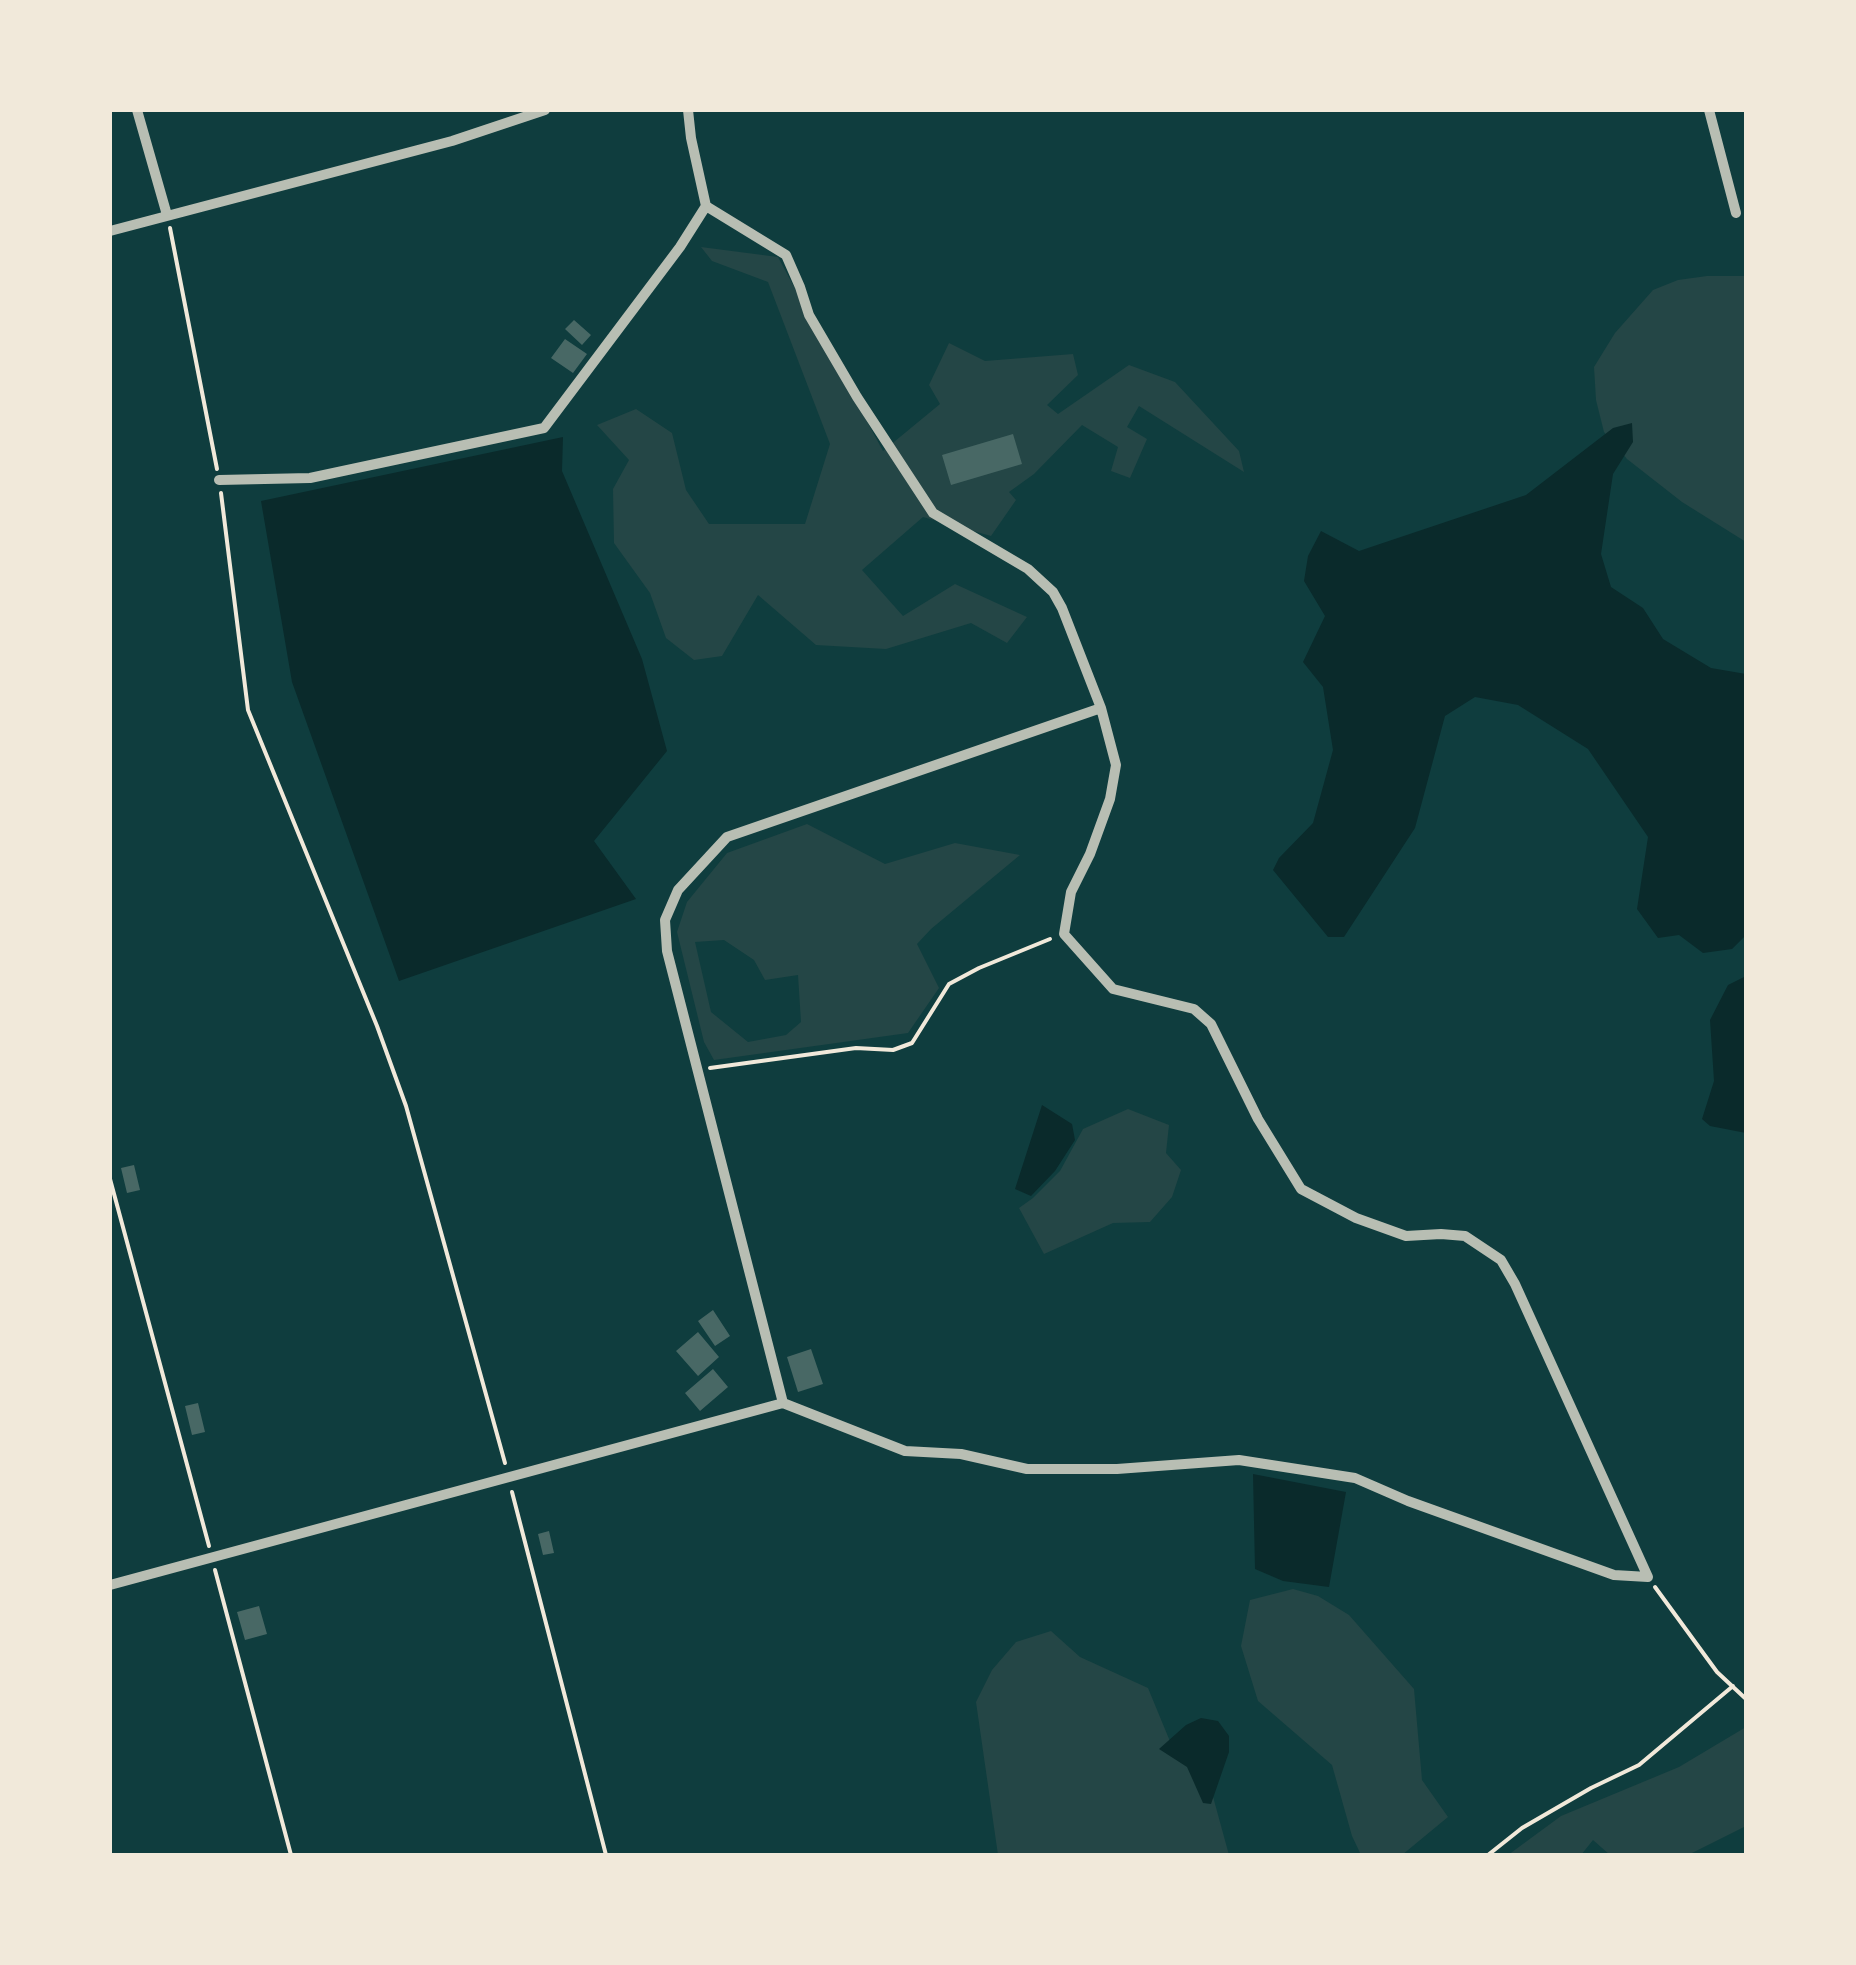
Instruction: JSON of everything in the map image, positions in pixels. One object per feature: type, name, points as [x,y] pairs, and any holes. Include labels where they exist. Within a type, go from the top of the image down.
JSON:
[{"type":"street","points":[[137,110],[167,215]]},
{"type":"street","points":[[110,231],[452,141],[545,110]]},
{"type":"street","points":[[219,480],[310,478],[544,428],[680,247],[706,206],[688,110]]},
{"type":"street","points":[[1709,110],[1736,213]]},
{"type":"street","points":[[110,1586],[783,1402],[905,1451],[961,1454],[1027,1470],[1117,1469],[1239,1460],[1355,1478],[1614,1575],[1648,1577],[1501,1260],[1465,1236],[1406,1236],[1356,1218],[1302,1189],[1258,1119],[1211,1024],[1194,1009],[1113,989],[1064,934],[1071,892],[1110,800],[1116,765],[1101,708],[1062,608],[1053,592],[1028,569],[933,513],[809,315],[786,255],[706,206]]},
{"type":"street","points":[[783,1402],[667,951],[665,920],[678,890],[728,837],[1101,708]]},
{"type":"path","points":[[167,215],[219,480],[248,710],[406,1106],[606,1855]]},
{"type":"path","points":[[698,1070],[856,1048],[893,1050],[912,1043],[949,984],[1064,934]]},
{"type":"path","points":[[110,1179],[291,1855]]},
{"type":"path","points":[[1648,1577],[1716,1672],[1746,1699]]},
{"type":"path","points":[[1488,1855],[1522,1828],[1640,1764],[1733,1686]]},
{"type":"shaded area","points":[[701,247],[778,257],[883,451],[940,404],[929,385],[949,343],[985,361],[1073,354],[1078,375],[1047,405],[1058,414],[1129,365],[1175,382],[1239,451],[1244,472],[1139,406],[1127,427],[1147,439],[1130,478],[1111,471],[1118,447],[1082,425],[1034,474],[1009,492],[1016,500],[991,536],[923,517],[862,570],[903,616],[955,584],[1027,617],[1007,643],[971,623],[886,649],[816,645],[758,595],[722,656],[694,660],[666,638],[650,593],[614,543],[613,489],[629,460],[597,425],[636,409],[672,433],[686,490],[709,524],[805,524],[830,444],[768,282],[712,261]]},
{"type":"shaded area","points":[[1746,276],[1746,542],[1682,502],[1627,459],[1604,432],[1596,400],[1594,367],[1615,333],[1653,290],[1678,280]]},
{"type":"shaded area","points":[[1632,423],[1633,442],[1613,474],[1601,554],[1611,587],[1643,608],[1663,639],[1711,668],[1746,674],[1746,935],[1732,949],[1703,953],[1679,935],[1658,938],[1637,909],[1648,837],[1588,749],[1518,705],[1475,697],[1445,716],[1415,828],[1344,937],[1328,937],[1273,870],[1279,858],[1313,823],[1333,750],[1323,687],[1303,662],[1325,616],[1304,581],[1308,556],[1321,531],[1359,551],[1526,495],[1613,428]]},
{"type":"shaded area","points":[[563,437],[562,471],[642,659],[667,751],[594,841],[636,899],[399,981],[292,682],[261,501]]},
{"type":"shaded area","points":[[807,824],[885,864],[955,843],[1020,855],[917,944],[939,988],[908,1033],[714,1060],[704,1042],[677,932],[687,902],[727,853]],"holes":[[[724,940],[754,960],[765,980],[798,975],[801,1022],[786,1035],[748,1042],[711,1012],[695,942]]]},
{"type":"shaded area","points":[[1746,976],[1746,1133],[1710,1126],[1702,1119],[1714,1081],[1710,1020],[1728,985]]},
{"type":"shaded area","points":[[1042,1105],[1072,1124],[1075,1140],[1055,1171],[1031,1196],[1015,1189]]},
{"type":"shaded area","points":[[1128,1109],[1169,1125],[1166,1153],[1181,1170],[1172,1197],[1150,1222],[1113,1223],[1044,1254],[1019,1208],[1060,1171],[1083,1129]]},
{"type":"shaded area","points":[[1253,1474],[1346,1492],[1329,1587],[1283,1581],[1255,1569]]},
{"type":"shaded area","points":[[1293,1589],[1318,1596],[1349,1615],[1414,1689],[1422,1780],[1448,1817],[1402,1855],[1361,1855],[1332,1765],[1258,1701],[1241,1646],[1250,1600]]},
{"type":"shaded area","points":[[1051,1631],[1080,1657],[1148,1688],[1174,1751],[1209,1782],[1229,1855],[998,1855],[976,1702],[992,1670],[1016,1642]]},
{"type":"shaded area","points":[[1201,1718],[1218,1721],[1229,1736],[1229,1752],[1211,1804],[1203,1803],[1187,1767],[1159,1749],[1186,1725]]},
{"type":"shaded area","points":[[1746,1727],[1746,1826],[1688,1855],[1610,1855],[1593,1840],[1581,1855],[1508,1855],[1561,1816],[1679,1767]]},
{"type":"building","points":[[574,320],[591,335],[582,345],[565,329]]},
{"type":"building","points":[[565,339],[587,354],[573,373],[551,358]]},
{"type":"building","points":[[1013,434],[1022,464],[951,485],[942,455]]},
{"type":"building","points":[[134,1165],[140,1190],[127,1193],[121,1168]]},
{"type":"building","points":[[713,1310],[730,1336],[715,1346],[698,1321]]},
{"type":"building","points":[[698,1332],[719,1357],[698,1376],[676,1351]]},
{"type":"building","points":[[811,1349],[823,1384],[798,1392],[787,1357]]},
{"type":"building","points":[[713,1369],[728,1387],[700,1411],[685,1393]]},
{"type":"building","points":[[198,1403],[205,1432],[192,1435],[185,1406]]},
{"type":"building","points":[[549,1531],[554,1553],[543,1555],[538,1534]]},
{"type":"building","points":[[259,1606],[267,1634],[245,1640],[237,1612]]}]
